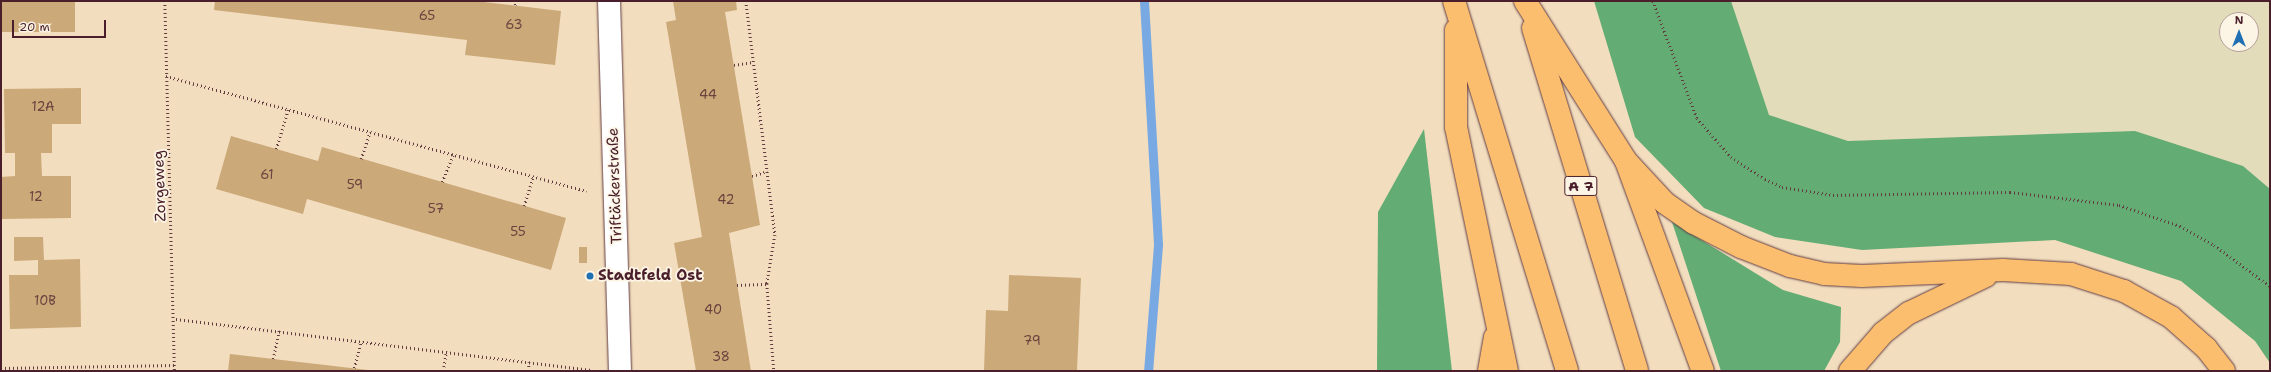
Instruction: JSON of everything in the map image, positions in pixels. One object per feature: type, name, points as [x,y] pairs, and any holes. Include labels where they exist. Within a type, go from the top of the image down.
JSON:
[{"type":"highway","points":[[1525,1],[1626,161],[1665,203],[1694,223],[1741,247],[1790,266],[1824,274],[1862,276],[2003,270],[2071,274],[2124,291],[2171,317],[2206,348],[2224,371]]},
{"type":"highway","name":"A 7","points":[[1525,1],[1637,371]]},
{"type":"highway","points":[[1455,4],[1456,126],[1507,371]]},
{"type":"highway","points":[[1455,4],[1567,371]]},
{"type":"highway","points":[[1626,161],[1703,371]]},
{"type":"highway","points":[[1850,371],[1883,333],[1909,312],[1954,288],[2003,270]]},
{"type":"highway","points":[[1490,371],[1497,325]]},
{"type":"street","name":"Triftäckerstraße","points":[[609,1],[620,371]]},
{"type":"path","name":"Zorgeweg","points":[[165,1],[166,76],[176,319],[175,371]]},
{"type":"path","points":[[515,5],[516,1]]},
{"type":"path","points":[[746,1],[775,235],[767,284],[774,371]]},
{"type":"path","points":[[1653,1],[1697,118],[1730,157],[1765,179],[1782,187],[1833,195],[2010,192],[2119,205],[2180,226],[2214,245],[2270,286]]},
{"type":"path","points":[[734,65],[754,62]]},
{"type":"path","points":[[166,76],[615,199]]},
{"type":"path","points":[[276,149],[288,110]]},
{"type":"path","points":[[360,159],[370,132]]},
{"type":"path","points":[[442,182],[453,155]]},
{"type":"path","points":[[752,176],[767,171]]},
{"type":"path","points":[[524,206],[533,176]]},
{"type":"path","points":[[737,285],[767,284]]},
{"type":"path","points":[[176,319],[279,330],[596,370]]},
{"type":"path","points":[[273,358],[279,330]]},
{"type":"path","points":[[354,368],[360,341]]},
{"type":"path","points":[[443,371],[446,351]]},
{"type":"path","points":[[528,371],[529,362]]},
{"type":"path","points":[[1,368],[175,365]]},
{"type":"shaded area","points":[[1731,1],[2270,1],[2270,189],[2243,166],[2135,131],[1848,141],[1769,115]]},
{"type":"green space","points":[[1594,1],[1731,1],[1769,115],[1848,141],[2135,131],[2243,166],[2270,189],[2270,363],[2255,341],[2181,281],[2055,240],[1862,250],[1775,237],[1704,208],[1635,137]]},
{"type":"green space","points":[[1424,129],[1452,371],[1377,371],[1378,212]]},
{"type":"green space","points":[[1672,222],[1783,290],[1841,307],[1840,342],[1824,371],[1721,371]]},
{"type":"building","points":[[1,1],[75,1],[75,32],[1,32]]},
{"type":"building","points":[[215,1],[475,1],[561,11],[555,65],[465,55],[467,40],[214,10]]},
{"type":"building","points":[[673,1],[736,1],[737,10],[725,12],[760,225],[729,233],[751,371],[696,371],[674,243],[702,237],[666,22],[676,20]]},
{"type":"building","points":[[81,88],[81,124],[52,124],[52,153],[41,153],[42,176],[71,176],[71,218],[1,219],[1,177],[15,176],[15,153],[5,153],[4,89]]},
{"type":"building","points":[[231,136],[318,161],[322,147],[566,218],[551,270],[307,199],[303,214],[216,189]]},
{"type":"building","points":[[14,237],[43,237],[44,260],[80,259],[81,327],[10,329],[9,275],[38,275],[38,260],[14,261]]},
{"type":"building","points":[[579,247],[587,247],[587,263],[579,263]]},
{"type":"building","points":[[1009,275],[1081,278],[1077,371],[984,371],[986,310],[1008,311]]},
{"type":"building","points":[[230,354],[368,370],[368,371],[228,371]]},
{"type":"waterway","points":[[1144,1],[1158,245],[1148,371]]},
{"type":"place","name":"Stadtfeld Ost","points":[[590,276]]}]
